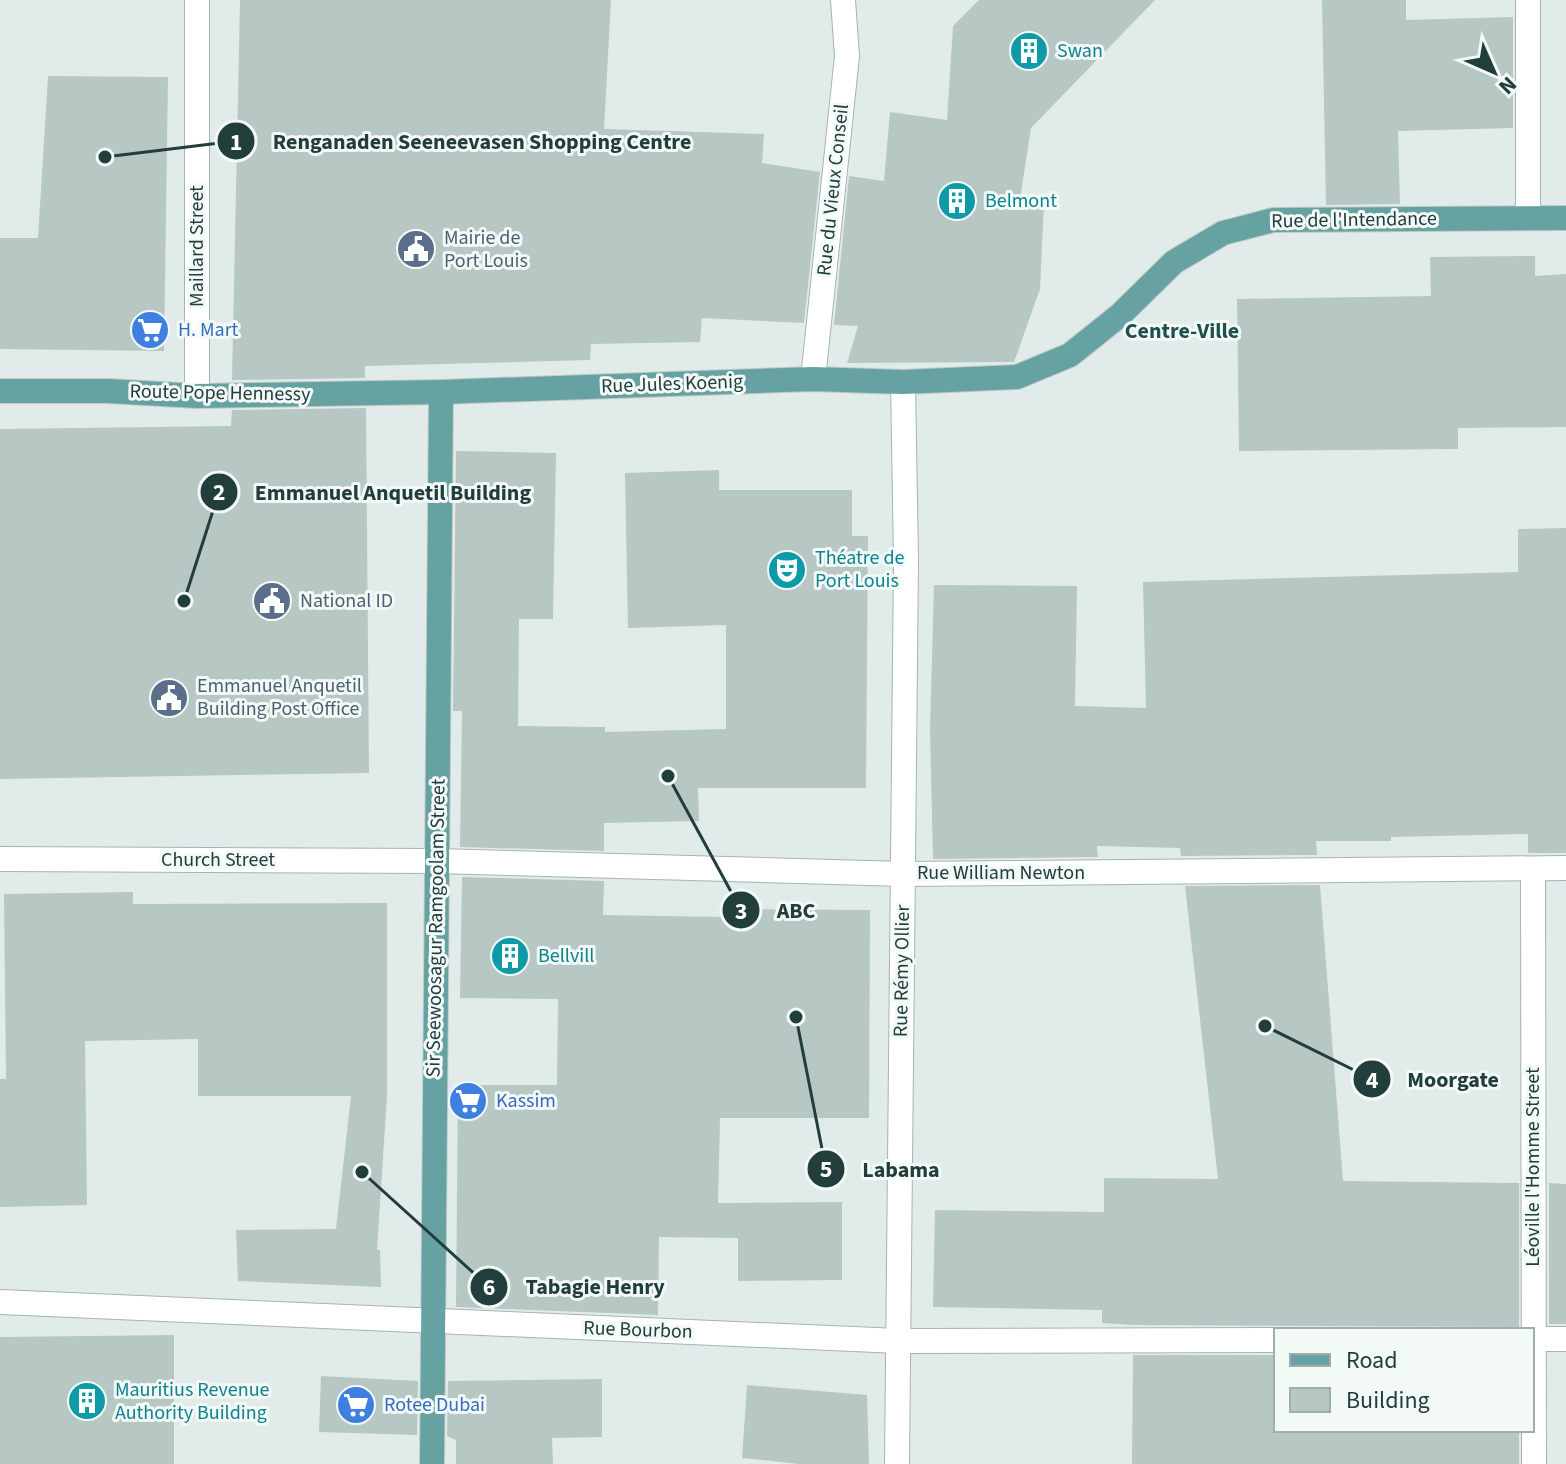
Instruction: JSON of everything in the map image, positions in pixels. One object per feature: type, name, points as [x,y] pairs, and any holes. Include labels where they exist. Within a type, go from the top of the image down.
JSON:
[{"type":"main road","name":"Rue de l'Intendance","points":[[903,382],[1017,377],[1070,355],[1120,315],[1174,262],[1223,233],[1273,220],[1566,218]]},
{"type":"main road","name":"Rue Jules Koenig","points":[[441,392],[813,379],[903,382]]},
{"type":"main road","name":"Route Pope Hennessy","points":[[0,391],[108,391],[197,396],[441,392]]},
{"type":"main road","name":"Sir Seewoosagur Ramgoolam Street","points":[[432,1464],[441,392]]},
{"type":"street","name":"Maillard Street","points":[[197,0],[197,396]]},
{"type":"street","name":"Rue du Vieux Conseil","points":[[813,379],[847,56],[843,0]]},
{"type":"street","points":[[1528,0],[1528,217]]},
{"type":"street","name":"Rue Rémy Ollier","points":[[897,1464],[906,560],[903,382]]},
{"type":"street","name":"Church Street","points":[[0,859],[437,861]]},
{"type":"street","name":"Rue William Newton","points":[[437,861],[904,874],[1566,868]]},
{"type":"street","name":"Léoville l'Homme Street","points":[[1532,1328],[1533,869]]},
{"type":"street","name":"Rue Bourbon","points":[[0,1302],[899,1341],[1274,1340]]},
{"type":"street","points":[[1534,1339],[1566,1339]]},
{"type":"street","name":"Léoville l'Homme Street","points":[[1533,1432],[1534,1464]]},
{"type":"building","name":"Mairie de Port Louis","points":[[240,0],[611,0],[604,129],[764,134],[762,163],[820,172],[804,323],[702,318],[700,342],[591,344],[590,360],[365,366],[365,378],[232,380]]},
{"type":"building","points":[[979,0],[1155,0],[1031,128],[1020,199],[1044,203],[1040,289],[1014,362],[847,363],[858,326],[834,325],[849,176],[884,181],[890,112],[947,120],[953,26]]},
{"type":"building","points":[[1322,0],[1406,0],[1406,20],[1513,17],[1513,128],[1398,131],[1400,204],[1326,205]]},
{"type":"building","points":[[48,76],[168,77],[164,351],[0,349],[0,238],[38,238]]},
{"type":"building","points":[[1535,256],[1535,276],[1566,274],[1566,427],[1458,428],[1458,449],[1239,451],[1237,299],[1431,296],[1430,257]]},
{"type":"building","points":[[366,408],[369,773],[0,779],[0,429],[231,426],[232,410]]},
{"type":"building","points":[[456,451],[556,453],[553,619],[519,619],[518,726],[605,727],[605,732],[726,729],[726,625],[628,628],[625,473],[719,470],[719,490],[852,490],[852,536],[868,536],[866,788],[698,788],[699,821],[604,823],[604,851],[460,847],[462,711],[453,711]]},
{"type":"building","points":[[1566,528],[1566,853],[1528,853],[1528,834],[1391,837],[1391,841],[1316,841],[1317,855],[1181,856],[1180,848],[1097,846],[1098,857],[933,859],[930,729],[934,585],[1077,586],[1075,706],[1146,708],[1143,582],[1518,572],[1518,529]]},
{"type":"building","points":[[462,877],[604,881],[603,915],[724,917],[722,909],[870,910],[869,1118],[720,1118],[718,1203],[842,1202],[842,1280],[738,1281],[738,1238],[659,1237],[658,1315],[456,1307],[458,1085],[557,1085],[558,999],[460,998]]},
{"type":"building","points":[[1320,885],[1343,1181],[1519,1183],[1519,1327],[1133,1325],[1102,1323],[1102,1310],[933,1307],[935,1210],[1104,1212],[1104,1178],[1218,1179],[1185,886]]},
{"type":"building","points":[[133,892],[133,904],[387,903],[387,1096],[377,1250],[380,1250],[381,1287],[238,1281],[236,1230],[336,1229],[351,1096],[198,1096],[198,1039],[85,1041],[87,1205],[0,1207],[0,1079],[6,1079],[4,894]]},
{"type":"building","points":[[1549,1183],[1566,1184],[1566,1324],[1549,1324]]},
{"type":"building","name":"Mauritius Revenue Authority Building","points":[[174,1335],[174,1464],[0,1464],[0,1337]]},
{"type":"building","points":[[1133,1355],[1274,1355],[1274,1432],[1519,1432],[1519,1464],[1132,1464]]},
{"type":"building","name":"Rotee Dubai","points":[[321,1376],[418,1381],[417,1435],[319,1432]]},
{"type":"building","points":[[602,1379],[602,1437],[552,1438],[553,1464],[456,1464],[456,1440],[447,1436],[448,1381]]},
{"type":"building","points":[[747,1385],[867,1395],[869,1464],[799,1464],[742,1458]]},
{"type":"place","name":"Swan","points":[[1029,51]]},
{"type":"place","name":"Renganaden Seeneevasen Shopping Centre","points":[[105,157]]},
{"type":"place","name":"Belmont","points":[[957,201]]},
{"type":"place","name":"Mairie de Port Louis","points":[[416,249]]},
{"type":"place","name":"H. Mart","points":[[150,330]]},
{"type":"place","name":"Théatre de Port Louis","points":[[787,570]]},
{"type":"place","name":"Emmanuel Anquetil Building","points":[[184,601]]},
{"type":"place","name":"National ID","points":[[272,601]]},
{"type":"place","name":"Emmanuel Anquetil Building Post Office","points":[[169,698]]},
{"type":"place","name":"ABC","points":[[668,776]]},
{"type":"place","name":"Bellvill","points":[[510,956]]},
{"type":"place","name":"Labama","points":[[796,1017]]},
{"type":"place","name":"Moorgate","points":[[1265,1026]]},
{"type":"place","name":"Kassim","points":[[468,1101]]},
{"type":"place","name":"Tabagie Henry","points":[[362,1172]]},
{"type":"place","name":"Mauritius Revenue Authority Building","points":[[87,1401]]},
{"type":"place","name":"Rotee Dubai","points":[[356,1405]]},
{"type":"district","name":"Centre-Ville","points":[[1182,331]]}]
